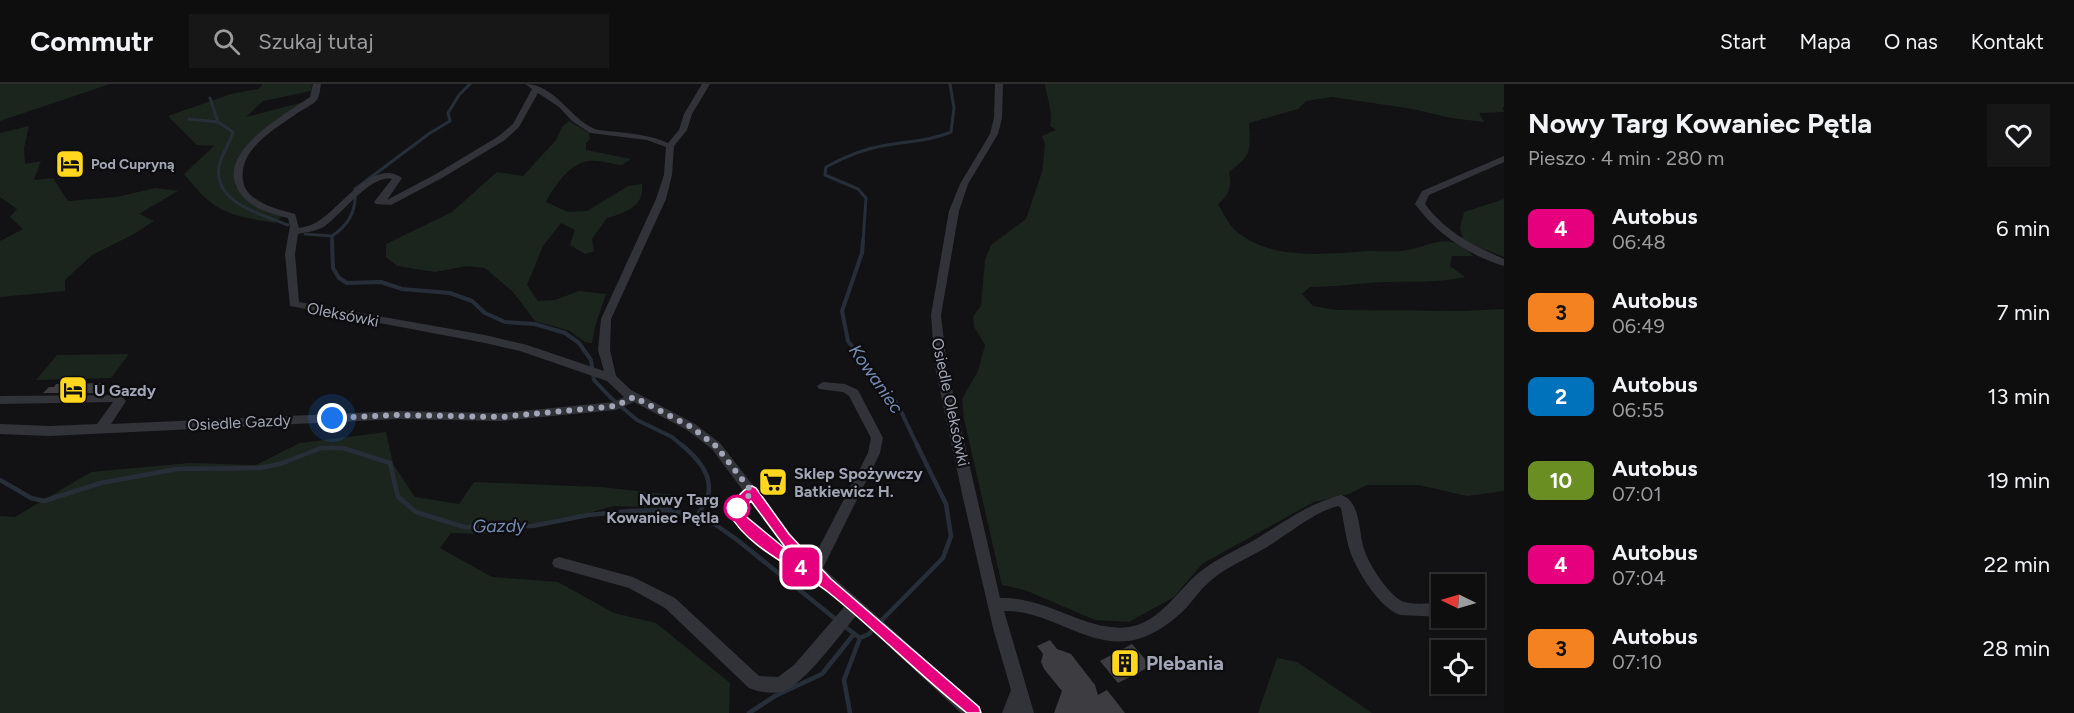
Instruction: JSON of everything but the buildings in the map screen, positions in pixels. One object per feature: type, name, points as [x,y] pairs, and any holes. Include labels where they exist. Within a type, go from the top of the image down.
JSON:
[{"type":"street","points":[[317,84],[314,98],[258,140],[239,162],[238,179],[243,194],[261,207],[292,216],[294,232],[310,229],[323,223],[355,193],[380,178],[395,176],[398,178],[380,202],[388,203],[439,176],[502,138],[516,125],[532,87],[562,105],[575,119],[593,130],[648,138],[670,146]]},
{"type":"street","points":[[611,378],[604,350],[606,319],[661,199],[668,175],[670,146],[683,130],[688,114],[706,84]]},
{"type":"street","name":"Osiedle Oleksówki","points":[[999,84],[998,118],[994,134],[964,183],[956,202],[936,315],[941,368],[996,605],[1026,713]]},
{"type":"street","points":[[1504,159],[1425,193],[1420,204],[1434,224],[1456,241],[1504,262]]},
{"type":"street","name":"Oleksówki","points":[[294,232],[290,254],[294,304],[523,348],[611,378],[626,401]]},
{"type":"street","points":[[815,570],[874,453],[877,438],[854,393],[845,388],[823,386]]},
{"type":"street","points":[[0,400],[117,398],[120,401],[101,428]]},
{"type":"street","points":[[626,401],[691,427],[716,446],[784,538],[853,612],[884,633],[973,713]]},
{"type":"street","name":"Osiedle Gazdy","points":[[0,429],[50,431],[399,415],[501,417],[626,401]]},
{"type":"street","points":[[996,605],[1012,602],[1101,631],[1128,634],[1157,621],[1180,605],[1202,579],[1229,560],[1301,518],[1341,500],[1347,506],[1358,554],[1380,591],[1400,608],[1431,609]]},
{"type":"street","points":[[559,563],[633,583],[670,603],[755,683],[780,685],[800,670],[853,612]]},
{"type":"street","points":[[1010,713],[1018,690]]},
{"type":"shaded area","points":[[0,84],[110,84],[0,121]]},
{"type":"shaded area","points":[[263,84],[312,84],[311,91],[263,101],[246,117],[304,102],[241,153],[235,186],[283,215],[275,223],[223,210],[214,205],[195,187],[184,174],[214,146],[197,145],[168,116],[231,94],[258,89]]},
{"type":"shaded area","points":[[1045,84],[1504,84],[1504,107],[1502,107],[1504,112],[1479,113],[1484,122],[1332,97],[1306,101],[1298,109],[1249,123],[1248,151],[1242,161],[1229,172],[1229,190],[1218,204],[1236,231],[1250,241],[1282,251],[1317,254],[1397,251],[1447,241],[1464,248],[1473,256],[1452,256],[1450,266],[1465,277],[1435,281],[1310,287],[1302,294],[1313,306],[1337,310],[1504,309],[1504,491],[1467,496],[1419,485],[1367,485],[1349,494],[1314,502],[1202,564],[1174,597],[1129,622],[1095,620],[1025,590],[1002,585],[964,419],[962,399],[978,371],[985,345],[974,327],[973,316],[981,306],[985,260],[991,245],[1026,219],[1042,172],[1045,144],[1042,136],[1056,130],[1050,126],[1050,110]]},
{"type":"shaded area","points":[[569,121],[589,133],[590,139],[586,143],[586,150],[631,159],[622,165],[589,161],[575,166],[558,183],[546,202],[568,212],[587,211],[628,186],[642,184],[642,192],[637,204],[607,218],[592,239],[594,251],[585,254],[570,245],[575,230],[561,223],[543,246],[527,285],[538,301],[555,300],[579,291],[606,294],[592,343],[585,342],[570,331],[535,321],[513,292],[485,268],[467,266],[435,272],[397,266],[386,257],[386,244],[452,212],[497,172],[523,176],[556,140],[562,127]]},
{"type":"shaded area","points":[[29,126],[24,148],[25,164],[41,161],[34,180],[53,178],[68,201],[117,197],[156,188],[178,191],[139,214],[154,221],[92,255],[65,280],[65,291],[0,297],[0,241],[23,229],[10,217],[17,209],[0,197],[0,133]]},
{"type":"shaded area","points":[[1504,199],[1504,257],[1464,241],[1460,229],[1464,212]]},
{"type":"shaded area","points":[[129,354],[111,378],[36,380],[57,355]]},
{"type":"shaded area","points":[[386,432],[393,464],[415,497],[459,504],[474,482],[600,487],[675,495],[670,508],[614,506],[541,526],[486,534],[451,533],[440,548],[492,577],[558,582],[614,613],[656,623],[730,683],[729,713],[0,713],[0,516],[15,517],[91,472],[190,463],[256,465],[300,443]]},
{"type":"shaded area","points":[[1277,658],[1297,662],[1372,713],[1258,713]]},
{"type":"waterway","points":[[332,236],[351,216],[355,203],[355,189],[430,133],[450,121],[448,113],[459,95],[470,84]]},
{"type":"waterway","name":"Kowaniec","points":[[863,242],[866,198],[858,189],[825,175],[826,167],[872,148],[928,139],[951,132],[954,108],[950,84]]},
{"type":"waterway","points":[[210,98],[218,122]]},
{"type":"waterway","points":[[189,119],[218,122]]},
{"type":"waterway","points":[[218,122],[233,132],[219,167],[219,180],[224,190],[242,206],[288,225]]},
{"type":"waterway","points":[[305,234],[332,236]]},
{"type":"waterway","points":[[332,240],[333,268],[339,278],[347,283],[381,282],[402,289],[450,293],[472,301],[485,313],[505,322],[535,324],[565,333],[579,343],[591,360],[594,380],[611,398],[637,420],[672,437],[684,447]]},
{"type":"waterway","name":"Kowaniec","points":[[863,240],[862,253],[842,311],[848,341],[898,405],[918,447]]},
{"type":"waterway","points":[[682,445],[698,461],[708,480],[708,495],[697,517]]},
{"type":"waterway","name":"Kowaniec","points":[[879,623],[943,558],[951,536],[946,504],[917,445]]},
{"type":"waterway","name":"Gazdy","points":[[0,480],[31,498],[44,501],[101,483],[177,469],[259,468],[280,464],[321,448],[343,448],[390,463],[398,497],[416,512],[464,527],[533,526],[588,515],[630,511],[671,510],[697,517]]},
{"type":"waterway","name":"Gazdy","points":[[697,517],[713,523],[736,539],[838,621]]},
{"type":"waterway","name":"Gazdy","points":[[844,626],[860,638]]},
{"type":"waterway","name":"Kowaniec","points":[[860,638],[869,634],[874,628]]},
{"type":"waterway","points":[[749,713],[775,696],[822,674],[854,634]]},
{"type":"waterway","name":"Kowaniec","points":[[850,713],[844,680],[860,638]]},
{"type":"bus line","name":"4","points":[[824,579],[784,538],[752,492],[737,508],[736,513],[739,518],[771,547],[832,587],[973,713]]},
{"type":"place","name":"Pod Cupryną","points":[[70,164]]},
{"type":"place","name":"U Gazdy","points":[[73,390]]},
{"type":"place","name":"Sklep Spożywczy Batkiewicz H.","points":[[773,482]]},
{"type":"place","name":"Nowy Targ Kowaniec Pętla","points":[[737,508]]},
{"type":"place","name":"Plebania","points":[[1125,663]]},
{"type":"route","points":[[332,418],[399,415],[501,417],[616,406],[634,397],[670,414],[716,446],[752,492],[737,508]]}]
